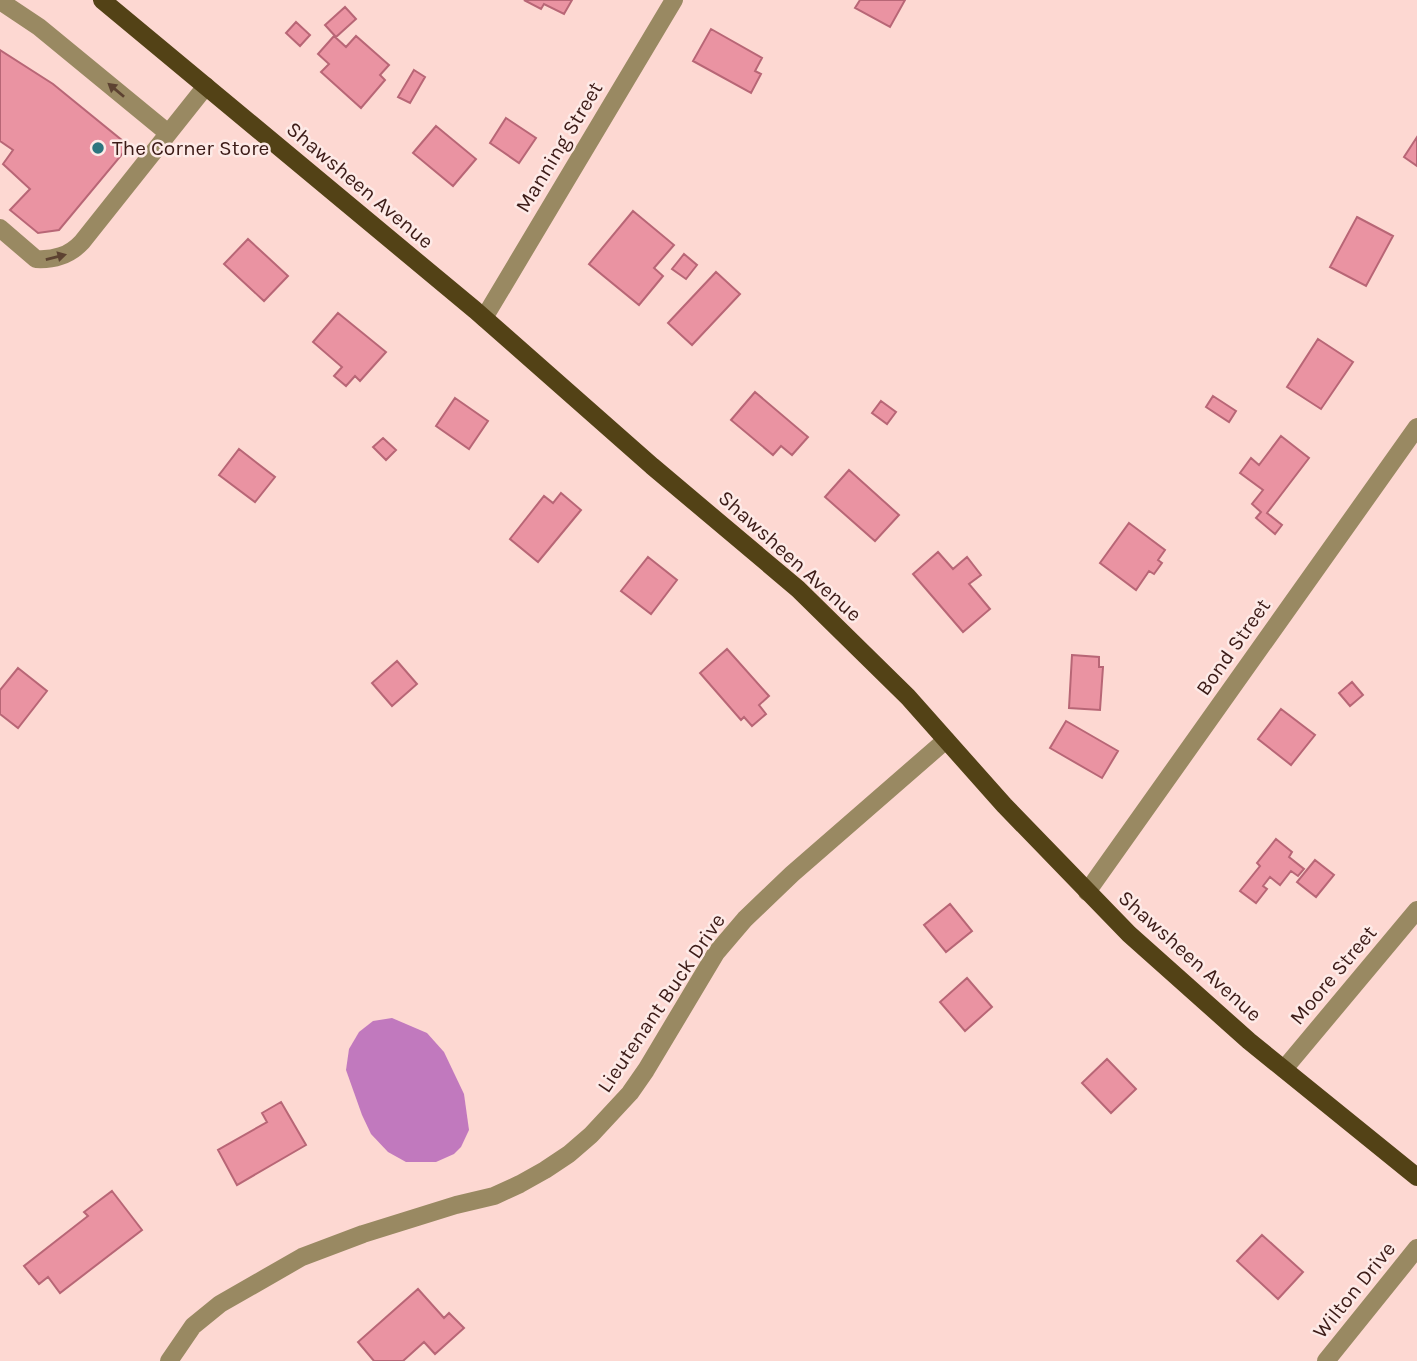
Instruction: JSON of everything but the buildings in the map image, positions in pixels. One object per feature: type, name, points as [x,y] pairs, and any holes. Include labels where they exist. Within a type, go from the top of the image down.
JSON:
[{"type":"main road","name":"Shawsheen Avenue","points":[[102,0],[484,318],[652,466],[798,589],[908,697],[1004,805],[1129,934],[1250,1041],[1417,1177]]},
{"type":"street","name":"Manning Street","points":[[484,318],[674,0]]},
{"type":"street","points":[[0,1],[39,27],[168,133]]},
{"type":"street","points":[[0,228],[36,259],[50,260],[67,254],[82,242],[206,86]]},
{"type":"street","name":"Bond Street","points":[[1087,892],[1417,427]]},
{"type":"street","name":"Lieutenant Buck Drive","points":[[169,1361],[193,1326],[220,1304],[302,1257],[363,1234],[494,1196],[545,1170],[569,1154],[591,1135],[630,1093],[716,953],[745,919],[792,874],[946,740]]},
{"type":"street","name":"Moore Street","points":[[1284,1069],[1417,910]]},
{"type":"street","name":"Wilton Drive","points":[[1325,1361],[1417,1248]]},
{"type":"shaded area","points":[[392,1018],[427,1033],[444,1052],[464,1094],[469,1130],[461,1147],[454,1154],[436,1162],[406,1162],[388,1152],[371,1134],[346,1070],[349,1049],[359,1032],[373,1021]]},
{"type":"place","name":"The Corner Store","points":[[98,148]]}]
